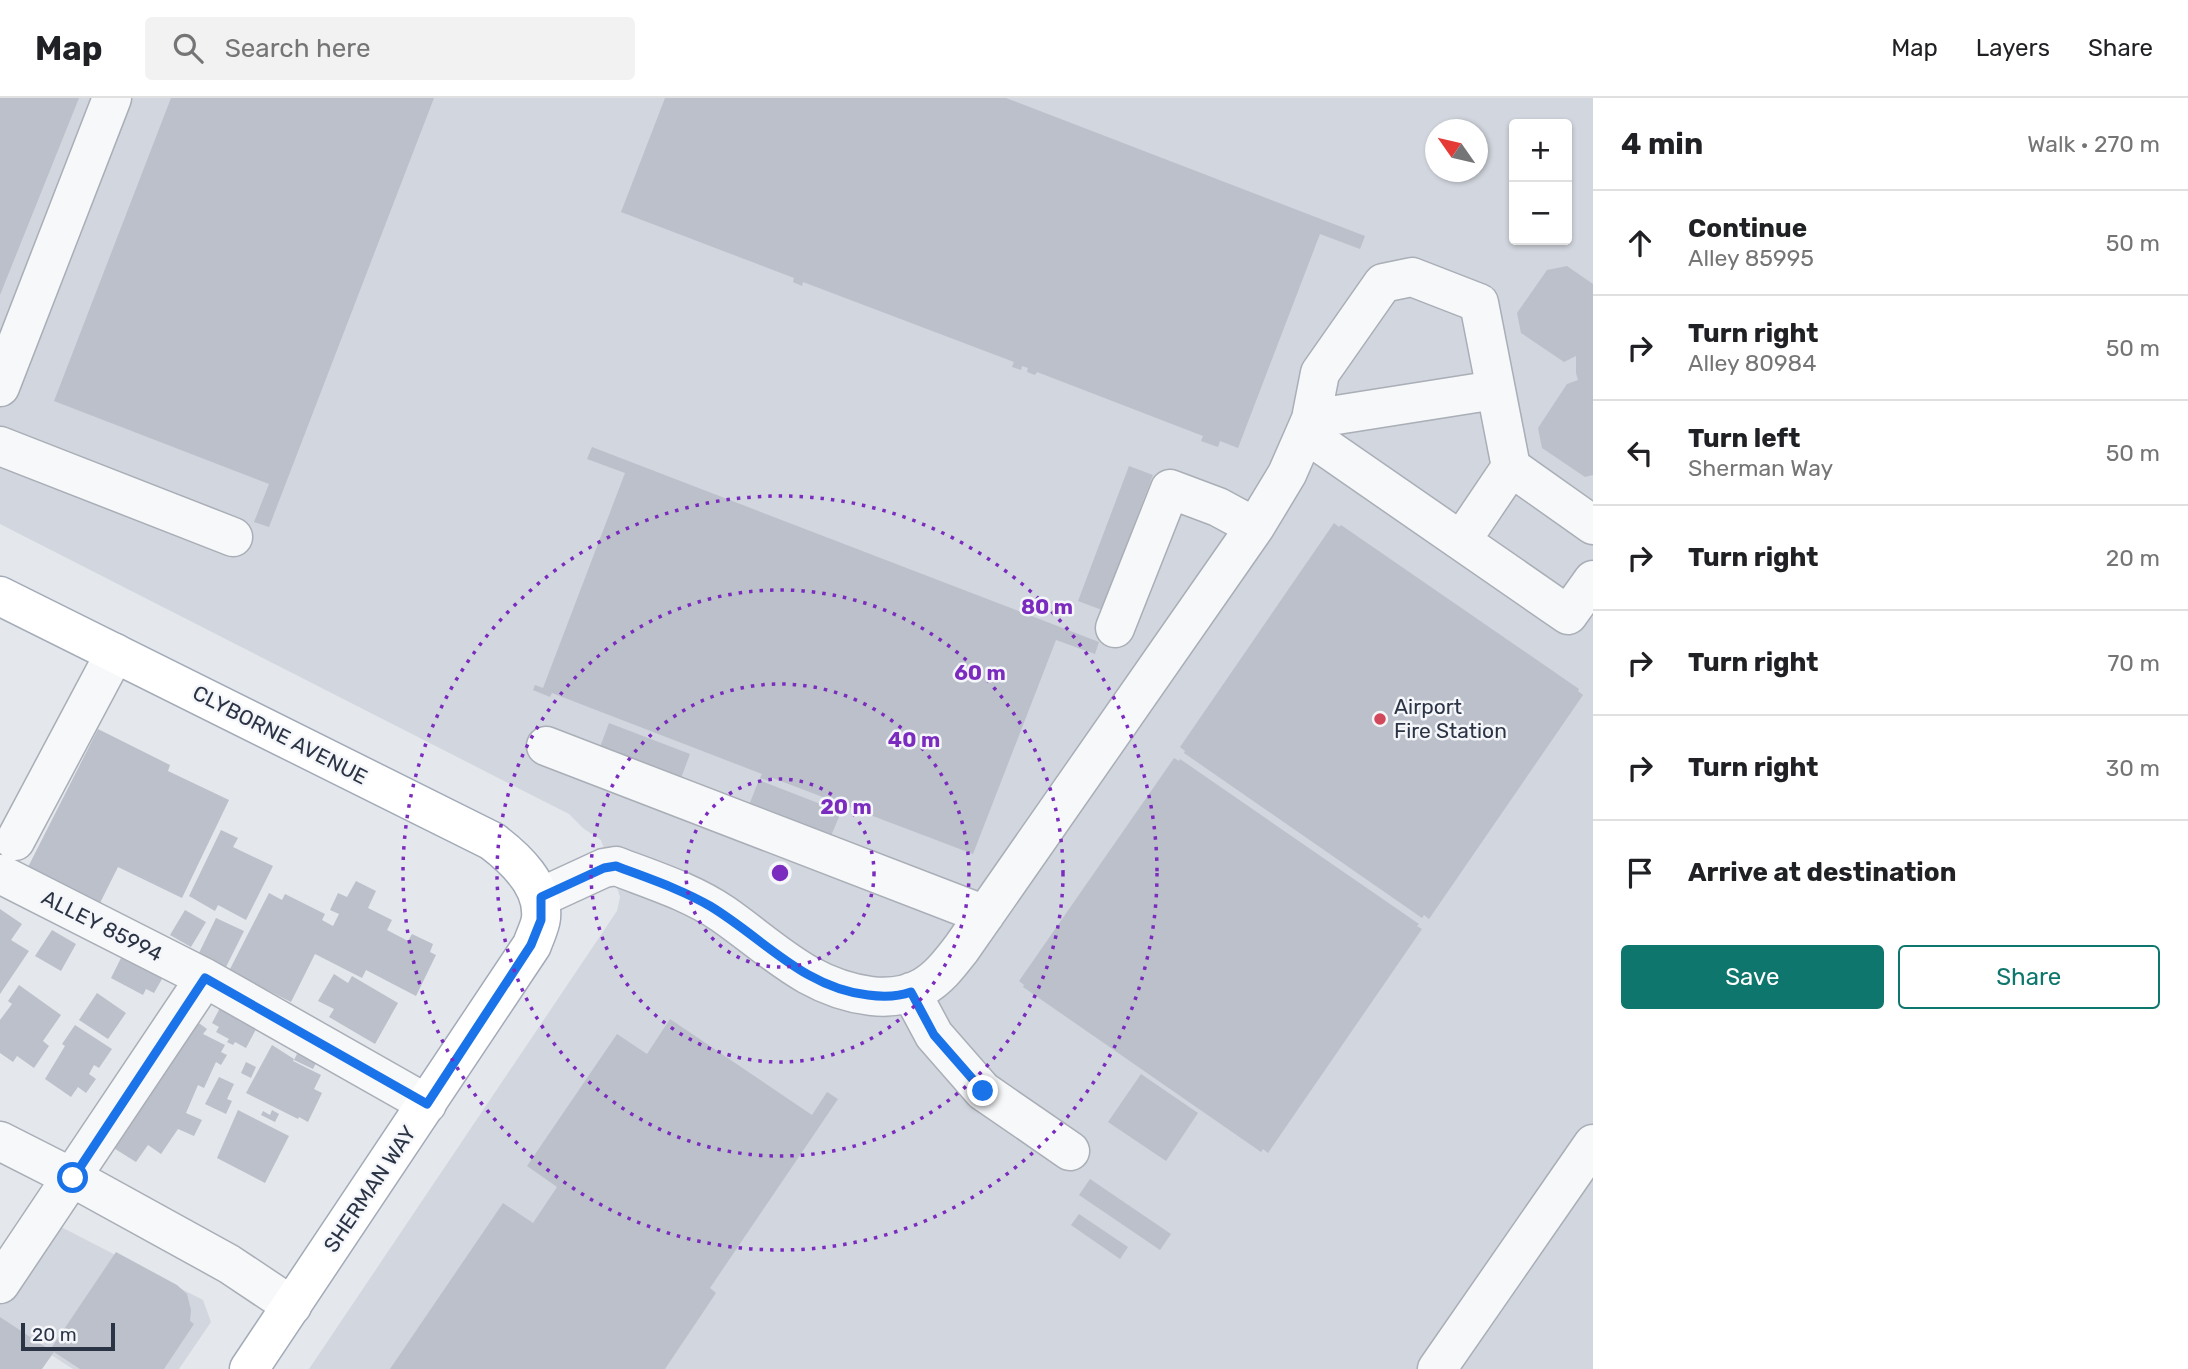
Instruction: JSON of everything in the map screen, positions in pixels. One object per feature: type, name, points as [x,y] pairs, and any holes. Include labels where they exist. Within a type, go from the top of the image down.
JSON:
[{"type":"main road","name":"CLYBORNE AVENUE","points":[[0,596],[492,841],[514,858],[541,897]]},
{"type":"main road","name":"SHERMAN WAY","points":[[249,1369],[531,945],[541,920],[541,897]]},
{"type":"street","points":[[0,387],[112,98]]},
{"type":"street","points":[[541,897],[604,868],[616,866],[707,904],[784,961],[833,988],[883,997],[911,992],[924,986],[943,971],[985,915],[1255,527],[1287,474],[1308,426],[1320,373],[1383,283],[1412,277],[1479,303],[1511,467],[1593,525]]},
{"type":"street","points":[[1308,426],[1495,390]]},
{"type":"street","points":[[1308,426],[1461,541],[1568,615],[1593,580]]},
{"type":"street","points":[[0,446],[233,537]]},
{"type":"street","points":[[1461,541],[1511,467]]},
{"type":"street","points":[[1115,628],[1170,489],[1218,506],[1255,527]]},
{"type":"street","points":[[8,858],[115,653]]},
{"type":"street","points":[[546,746],[985,915]]},
{"type":"street","name":"ALLEY 85994","points":[[8,858],[205,978],[427,1104]]},
{"type":"street","points":[[0,1284],[205,978]]},
{"type":"street","points":[[911,992],[934,1035],[983,1091],[1070,1151]]},
{"type":"street","points":[[0,1141],[229,1264],[292,1306]]},
{"type":"street","points":[[1437,1369],[1593,1144]]},
{"type":"shaded area","points":[[0,98],[1593,98],[1593,1369],[309,1369],[617,911],[620,897],[601,840],[584,829],[569,814],[0,524]]},
{"type":"shaded area","points":[[32,1212],[203,1300],[211,1322],[179,1369],[73,1369],[0,1322],[0,1256]]},
{"type":"building","points":[[0,98],[79,98],[0,295]]},
{"type":"building","points":[[171,98],[434,98],[269,527],[254,522],[269,484],[54,401]]},
{"type":"building","points":[[665,98],[1006,98],[1365,236],[1360,249],[1320,234],[1238,448],[1220,441],[1218,447],[1201,441],[1203,436],[1037,372],[1035,375],[1027,372],[1028,368],[1022,366],[1021,370],[1012,367],[1014,362],[803,282],[802,286],[793,282],[794,278],[621,212]]},
{"type":"building","points":[[1567,266],[1593,284],[1593,475],[1585,477],[1542,448],[1538,428],[1567,384],[1578,380],[1576,356],[1564,362],[1521,333],[1517,313],[1547,270]]},
{"type":"building","points":[[592,447],[1099,642],[1095,654],[1056,640],[973,854],[770,777],[769,781],[760,778],[762,774],[552,693],[550,697],[533,690],[535,685],[543,688],[625,473],[587,459]]},
{"type":"building","points":[[1129,466],[1153,475],[1102,610],[1078,601]]},
{"type":"building","points":[[1334,523],[1339,527],[1341,525],[1579,689],[1583,695],[1429,919],[1424,915],[1422,918],[1184,753],[1180,747]]},
{"type":"building","points":[[609,723],[690,754],[681,778],[600,747]]},
{"type":"building","points":[[98,729],[170,765],[168,771],[229,800],[182,898],[118,867],[99,905],[27,869]]},
{"type":"building","points":[[1174,758],[1179,761],[1180,759],[1419,924],[1417,926],[1422,929],[1268,1153],[1263,1149],[1261,1152],[1023,987],[1019,981]]},
{"type":"building","points":[[759,780],[841,812],[831,836],[749,805]]},
{"type":"building","points":[[221,830],[238,838],[233,847],[273,866],[246,920],[218,905],[215,911],[189,896]]},
{"type":"building","points":[[356,881],[376,891],[368,908],[392,920],[387,930],[408,941],[412,934],[433,944],[430,952],[436,955],[416,996],[366,970],[362,978],[315,954],[291,1002],[229,971],[269,893],[282,900],[285,894],[325,914],[322,920],[333,926],[339,914],[330,910],[338,893],[347,897]]},
{"type":"building","points":[[0,909],[22,924],[11,940],[29,951],[0,994]]},
{"type":"building","points":[[185,910],[206,922],[191,947],[170,935]]},
{"type":"building","points":[[216,918],[244,931],[225,969],[198,955]]},
{"type":"building","points":[[52,930],[76,944],[61,971],[35,956]]},
{"type":"building","points":[[123,954],[160,974],[162,979],[154,993],[146,989],[143,995],[111,978]]},
{"type":"building","points":[[334,974],[348,983],[352,976],[398,1003],[375,1044],[329,1017],[334,1009],[318,1001]]},
{"type":"building","points":[[19,985],[61,1015],[43,1041],[49,1046],[34,1068],[17,1056],[13,1062],[0,1053],[0,1020],[12,1004],[8,1001]]},
{"type":"building","points":[[97,993],[126,1013],[108,1039],[79,1020]]},
{"type":"building","points":[[220,1008],[261,1020],[246,1048],[235,1042],[233,1045],[227,1042],[229,1039],[216,1032],[219,1027],[212,1023]]},
{"type":"building","points":[[670,1019],[812,1115],[827,1092],[838,1099],[710,1288],[716,1293],[665,1369],[390,1369],[503,1203],[533,1223],[557,1187],[527,1166],[617,1034],[647,1054]]},
{"type":"building","points":[[196,1021],[207,1029],[203,1034],[225,1045],[221,1052],[227,1055],[221,1065],[216,1062],[204,1088],[198,1085],[186,1113],[202,1120],[194,1136],[178,1129],[161,1154],[148,1145],[136,1162],[112,1147]]},
{"type":"building","points":[[75,1025],[112,1049],[99,1068],[94,1065],[89,1074],[96,1079],[86,1093],[78,1087],[71,1097],[45,1079],[65,1046],[62,1044]]},
{"type":"building","points":[[302,1044],[321,1053],[313,1069],[294,1060]]},
{"type":"building","points":[[272,1045],[294,1059],[293,1061],[321,1075],[314,1089],[322,1093],[308,1122],[246,1093]]},
{"type":"building","points":[[246,1062],[256,1067],[251,1078],[241,1073]]},
{"type":"building","points":[[1141,1074],[1198,1113],[1166,1161],[1108,1122]]},
{"type":"building","points":[[219,1077],[234,1084],[227,1099],[232,1101],[226,1114],[205,1104]]},
{"type":"building","points":[[238,1110],[289,1136],[265,1183],[217,1158]]},
{"type":"building","points":[[272,1110],[279,1114],[275,1122],[261,1115],[263,1111],[270,1115]]},
{"type":"building","points":[[1090,1179],[1171,1234],[1160,1250],[1079,1195]]},
{"type":"building","points":[[1079,1214],[1128,1247],[1120,1259],[1071,1225]]},
{"type":"building","points":[[116,1252],[177,1285],[187,1294],[191,1310],[190,1321],[194,1324],[164,1369],[80,1369],[54,1352],[42,1369],[0,1369],[0,1317],[50,1350]]},
{"type":"place","name":"Airport Fire Station","points":[[1380,719]]},
{"type":"route","points":[[73,1178],[205,978],[427,1104],[531,945],[541,920],[541,897],[604,868],[616,866],[707,904],[784,961],[833,988],[883,997],[911,992],[934,1035],[983,1091]]}]
